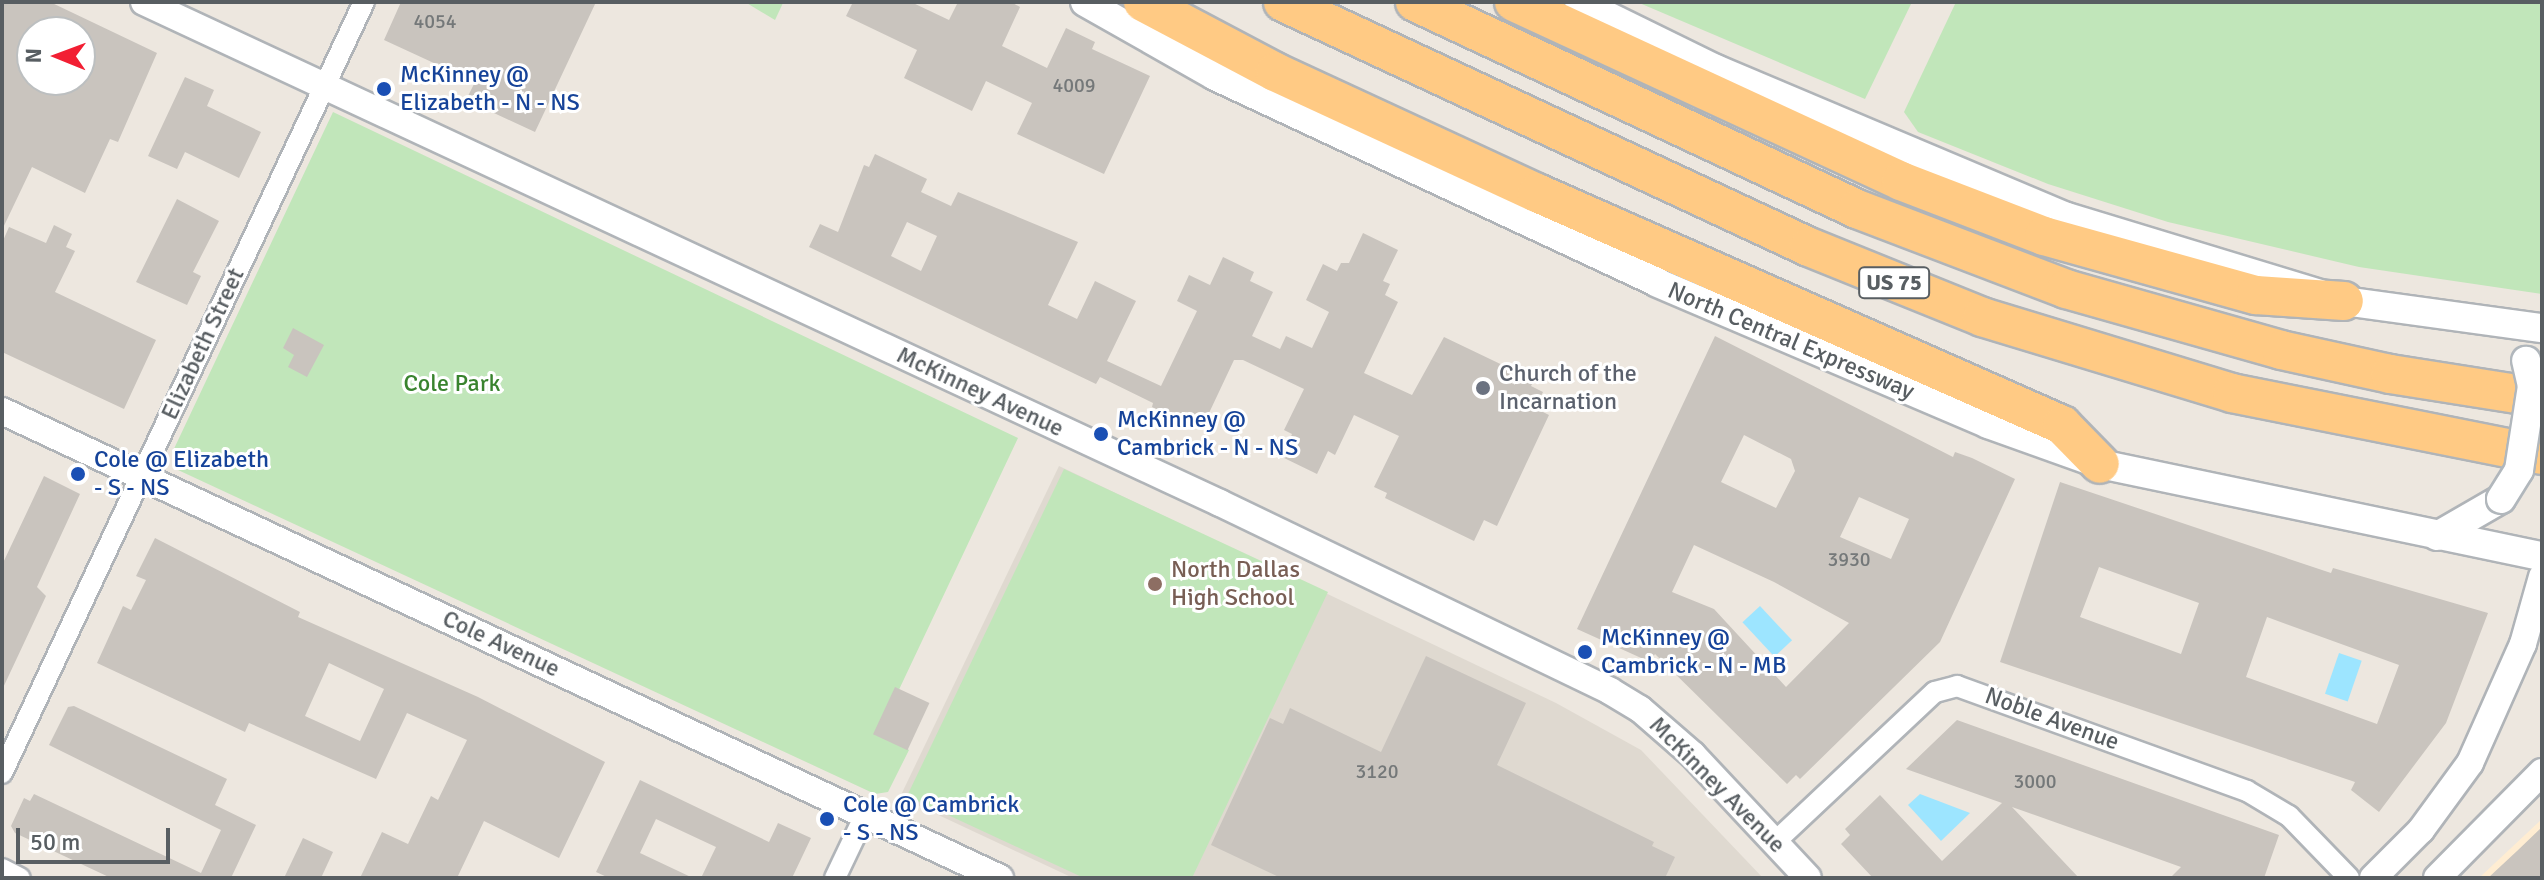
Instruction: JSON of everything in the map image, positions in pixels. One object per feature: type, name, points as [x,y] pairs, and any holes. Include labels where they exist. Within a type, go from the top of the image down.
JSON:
[{"type":"highway","points":[[1143,2],[1330,98],[2062,425],[2100,464]]},
{"type":"highway","name":"US 75","points":[[1283,2],[1786,237],[1982,317],[2232,393],[2542,455]]},
{"type":"highway","name":"US 75","points":[[1415,2],[1857,209],[2053,284],[2281,350],[2390,374],[2542,398]]},
{"type":"highway","points":[[1514,2],[1901,181],[2044,236],[2256,295],[2344,301]]},
{"type":"main road","name":"North Central Expressway","points":[[1085,2],[1215,76],[1658,283],[1876,379],[2100,464],[2542,556]]},
{"type":"main road","points":[[1579,2],[1716,69],[2067,217],[2344,301],[2542,328]]},
{"type":"main road","points":[[2437,536],[2501,499],[2519,470],[2532,386],[2526,361],[2506,323]]},
{"type":"street","name":"McKinney Avenue","points":[[144,2],[1526,647],[1640,709],[1693,755],[1808,878]]},
{"type":"street","name":"Elizabeth Street","points":[[2,773],[364,2]]},
{"type":"street","name":"Cole Avenue","points":[[2,411],[1000,878]]},
{"type":"street","points":[[2373,878],[2421,830],[2470,763],[2523,644],[2542,577]]},
{"type":"street","name":"Noble Avenue","points":[[1775,842],[1935,692],[1957,686],[2247,791],[2289,816],[2349,878]]},
{"type":"street","points":[[2437,878],[2542,772]]},
{"type":"street","points":[[835,878],[865,815]]},
{"type":"street","points":[[2,869],[20,878]]},
{"type":"shaded area","name":"North Dallas High School","points":[[1059,466],[1556,703],[1641,750],[1763,878],[1073,878],[900,797]]},
{"type":"shaded area","points":[[2542,819],[2542,878],[2479,878]]},
{"type":"green space","points":[[745,2],[781,2],[783,3],[775,20]]},
{"type":"green space","points":[[1637,2],[1912,2],[1865,99]]},
{"type":"green space","points":[[1956,2],[2542,2],[2542,294],[2359,267],[2168,222],[2048,184],[1918,132],[1904,112]]},
{"type":"green space","name":"Cole Park","points":[[333,112],[1018,438],[878,734],[909,750],[888,792],[875,794],[178,470],[172,453]]},
{"type":"green space","points":[[1064,469],[1328,592],[1192,878],[1084,878],[907,796]]},
{"type":"water","points":[[1760,606],[1792,640],[1775,657],[1742,622]]},
{"type":"water","points":[[2339,653],[2362,661],[2348,701],[2325,694]]},
{"type":"water","points":[[1920,794],[1970,813],[1941,841],[1908,805]]},
{"type":"building","points":[[2,2],[50,2],[79,16],[16,16],[16,96],[96,96],[96,24],[157,53],[118,142],[110,139],[85,193],[32,167],[2,230]]},
{"type":"building","points":[[401,2],[596,2],[535,132],[466,100],[475,82],[384,40]]},
{"type":"building","points":[[853,2],[911,2],[949,20],[958,2],[1011,2],[1020,7],[1002,46],[1047,68],[1066,28],[1095,42],[1092,49],[1150,76],[1104,174],[1017,134],[1032,103],[986,81],[972,111],[904,78],[917,50],[846,16]]},
{"type":"building","points":[[185,77],[214,90],[207,106],[261,132],[239,178],[185,152],[177,169],[148,156]]},
{"type":"building","points":[[875,154],[927,179],[921,192],[951,206],[958,192],[1078,242],[1048,305],[1077,319],[1095,281],[1136,301],[1107,361],[1161,386],[1197,311],[1177,301],[1189,275],[1210,285],[1223,257],[1254,272],[1250,281],[1273,292],[1252,336],[1280,349],[1286,336],[1312,348],[1329,312],[1306,300],[1323,264],[1337,271],[1341,263],[1349,263],[1363,233],[1398,250],[1383,281],[1390,284],[1385,295],[1398,302],[1364,373],[1412,395],[1444,337],[1534,380],[1531,386],[1543,392],[1535,408],[1549,415],[1497,526],[1484,520],[1474,541],[1385,498],[1387,493],[1374,487],[1399,436],[1354,415],[1335,455],[1328,451],[1317,474],[1282,457],[1292,434],[1284,430],[1304,389],[1243,360],[1234,360],[1201,430],[1180,420],[1178,426],[1162,419],[1164,413],[1152,407],[1153,403],[1100,377],[1096,384],[809,247],[820,224],[838,232],[864,165],[869,167]],"holes":[[[907,222],[937,236],[921,271],[891,256]]]},
{"type":"building","points":[[177,199],[219,221],[193,272],[201,276],[187,305],[136,282]]},
{"type":"building","points":[[54,225],[72,234],[66,247],[75,251],[55,292],[156,340],[124,409],[2,352],[2,243],[9,227],[46,243]]},
{"type":"building","points":[[293,328],[324,345],[307,377],[288,367],[294,355],[283,348]]},
{"type":"building","points":[[1715,336],[1953,457],[1955,452],[1972,458],[2015,479],[1940,642],[1800,779],[1796,775],[1787,784],[1655,654],[1650,662],[1577,629]],"holes":[[[1744,435],[1791,459],[1795,471],[1776,508],[1721,482]],[[1859,497],[1909,519],[1891,559],[1840,537]],[[1694,545],[1774,582],[1849,623],[1786,687],[1714,609],[1672,592]]]},
{"type":"building","points":[[44,476],[80,494],[37,587],[46,596],[2,690],[2,565]]},
{"type":"building","points":[[2060,482],[2331,573],[2333,568],[2488,613],[2446,723],[2379,812],[2351,790],[2355,782],[2000,662]],"holes":[[[2099,567],[2199,603],[2181,654],[2080,617]],[[2267,617],[2399,665],[2377,724],[2246,677]]]},
{"type":"building","points":[[155,538],[300,612],[298,617],[478,697],[605,762],[559,858],[484,821],[457,878],[360,878],[382,832],[408,844],[431,796],[438,800],[467,740],[407,713],[376,779],[249,723],[245,732],[97,663],[123,606],[131,610],[146,580],[136,576]],"holes":[[[329,663],[384,689],[360,741],[305,716]]]},
{"type":"building","points":[[1426,656],[1526,703],[1497,765],[1654,842],[1652,846],[1675,857],[1665,878],[1281,878],[1211,845],[1270,718],[1283,724],[1290,708],[1381,752]]},
{"type":"building","points":[[895,687],[929,703],[907,750],[873,734]]},
{"type":"building","points":[[74,706],[227,779],[215,805],[256,825],[231,878],[111,878],[15,833],[11,826],[24,798],[30,801],[34,794],[201,873],[221,830],[49,745],[68,707]]},
{"type":"building","points":[[1957,720],[2279,835],[2264,878],[2170,878],[2181,867],[2012,807],[2079,878],[1873,878],[1841,844],[1850,835],[1845,829],[1880,795],[1942,861],[2002,803],[1906,769]]},
{"type":"building","points":[[640,780],[769,842],[778,823],[811,838],[792,878],[701,878],[716,847],[656,819],[640,853],[693,878],[609,878],[596,872]]},
{"type":"building","points":[[2542,827],[2542,878],[2488,878],[2517,851]]},
{"type":"building","points":[[303,838],[333,852],[321,878],[284,878]]},
{"type":"place","name":"McKinney @ Elizabeth - N - NS","points":[[384,89]]},
{"type":"place","name":"Church of the Incarnation","points":[[1483,388]]},
{"type":"place","name":"McKinney @ Cambrick - N - NS","points":[[1101,434]]},
{"type":"place","name":"Cole @ Elizabeth - S - NS","points":[[78,474]]},
{"type":"place","name":"North Dallas High School","points":[[1155,584]]},
{"type":"place","name":"McKinney @ Cambrick - N - MB","points":[[1585,652]]},
{"type":"place","name":"Cole @ Cambrick - S - NS","points":[[827,819]]}]
